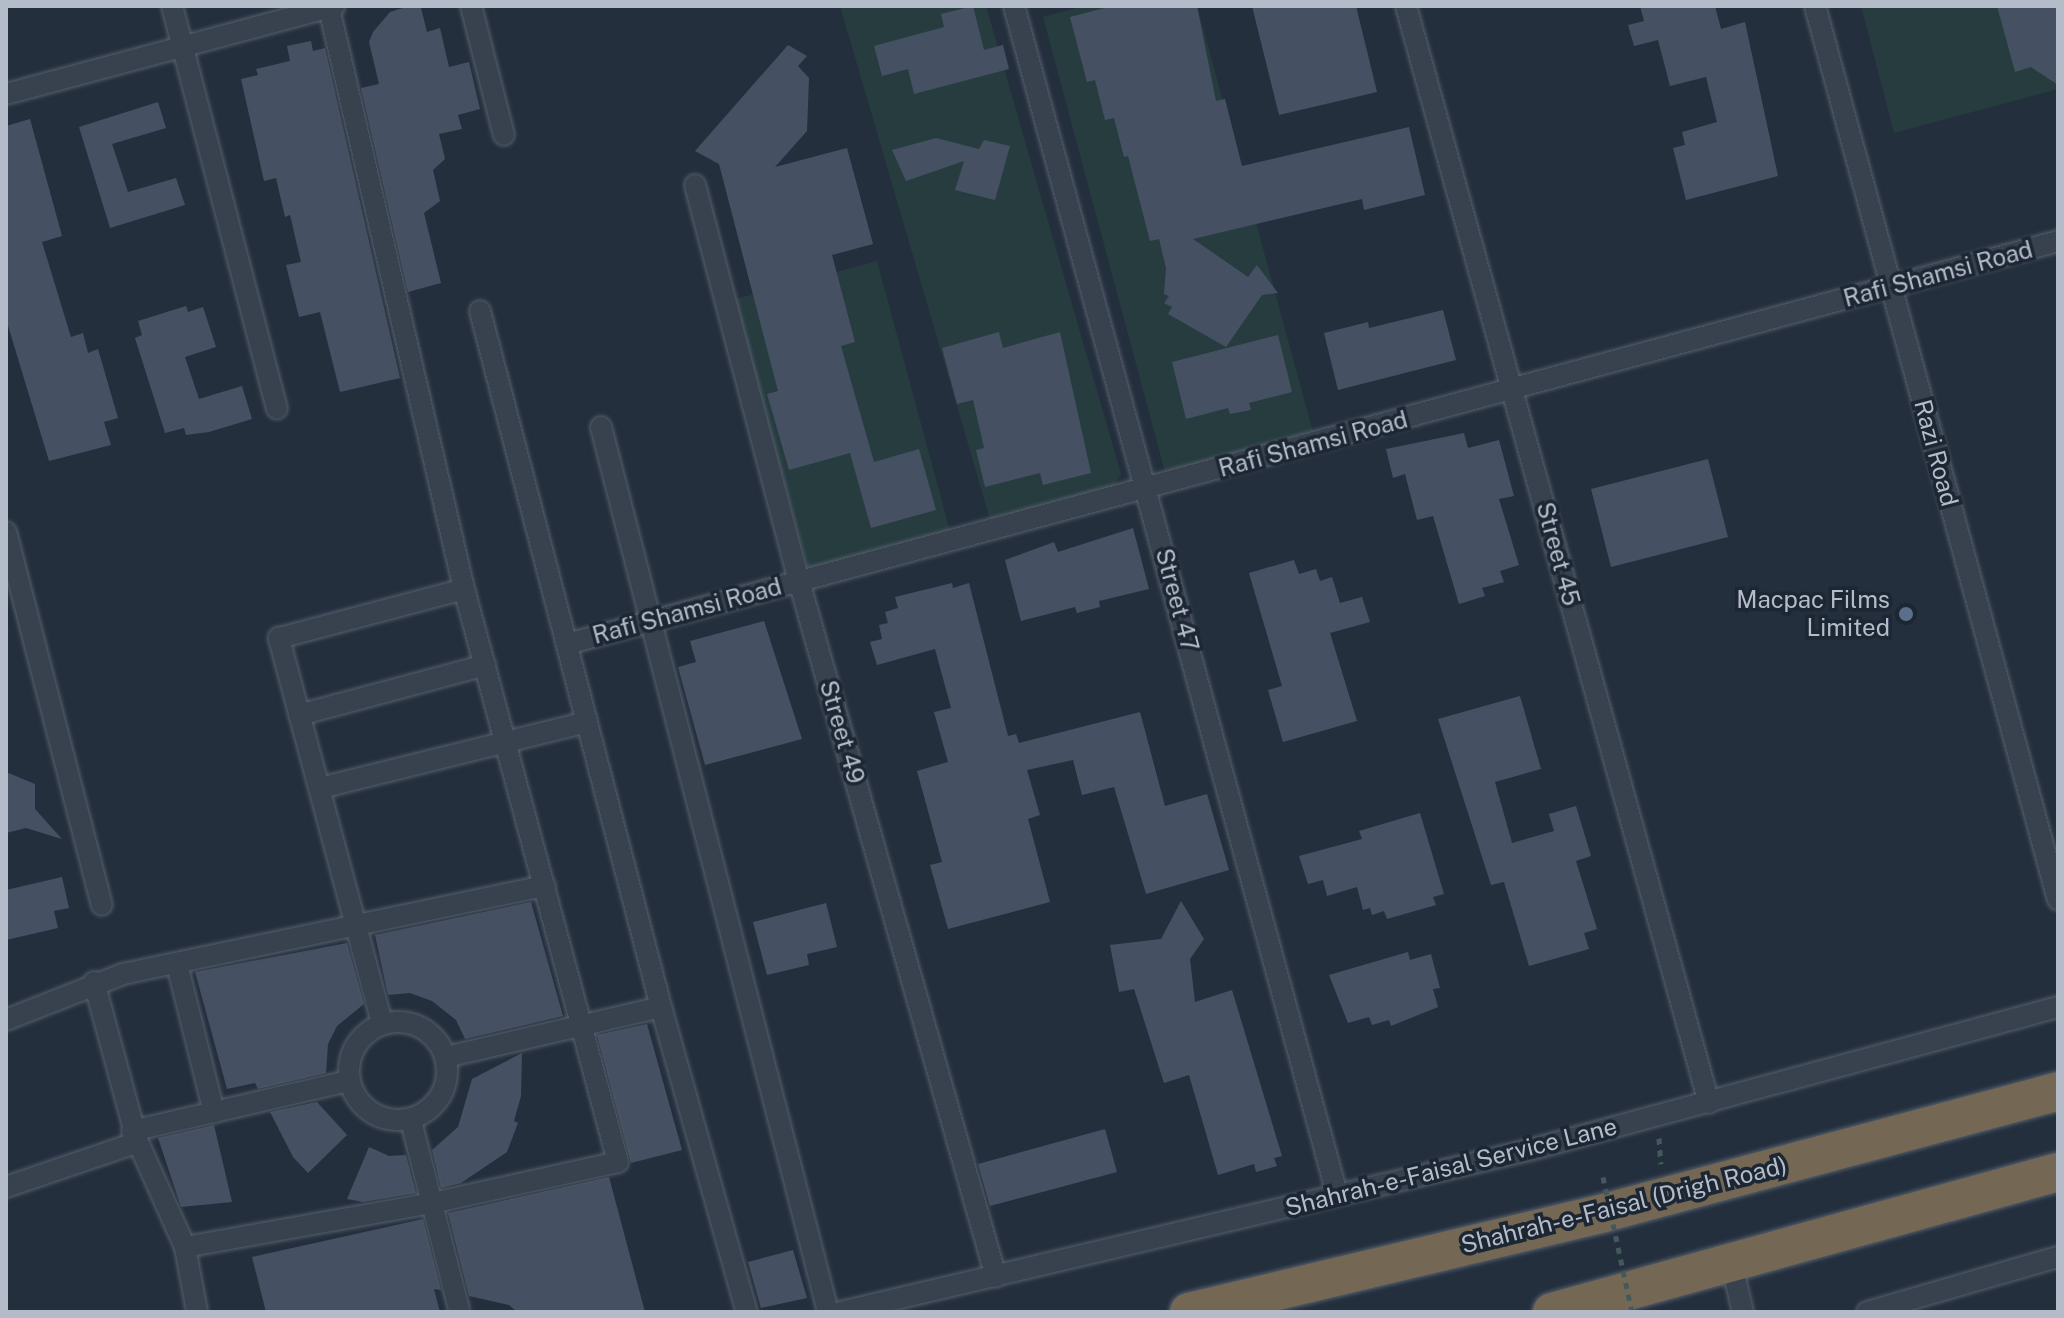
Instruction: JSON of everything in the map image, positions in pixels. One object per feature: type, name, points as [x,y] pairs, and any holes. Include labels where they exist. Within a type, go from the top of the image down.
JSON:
[{"type":"highway","name":"Shahrah-e-Faisal (Drigh Road)","points":[[1189,1312],[1604,1213],[2058,1091]]},
{"type":"highway","points":[[1552,1312],[1732,1266],[2058,1172]]},
{"type":"street","points":[[172,6],[277,409]]},
{"type":"street","points":[[471,6],[504,135]]},
{"type":"street","name":"Street 47","points":[[1014,6],[1337,1194]]},
{"type":"street","name":"Street 45","points":[[1406,6],[1709,1103]]},
{"type":"street","name":"Razi Road","points":[[1815,6],[2058,900]]},
{"type":"street","points":[[6,94],[332,7],[464,589],[618,1162],[432,1203],[185,1247]]},
{"type":"street","name":"Street 49","points":[[695,185],[799,581],[996,1277]]},
{"type":"street","name":"Rafi Shamsi Road","points":[[567,644],[2058,241]]},
{"type":"street","points":[[480,311],[661,1007],[747,1312]]},
{"type":"street","points":[[601,427],[828,1312]]},
{"type":"street","points":[[6,532],[15,595],[102,905]]},
{"type":"street","points":[[382,1023],[359,927],[279,638],[464,589]]},
{"type":"street","points":[[299,715],[485,665]]},
{"type":"street","points":[[320,788],[587,722]]},
{"type":"street","points":[[6,1020],[94,982],[545,886]]},
{"type":"street","points":[[177,964],[214,1112]]},
{"type":"street","points":[[94,982],[135,1136],[185,1247],[197,1312]]},
{"type":"street","points":[[446,1057],[661,1007]]},
{"type":"street","name":"Shahrah-e-Faisal Service Lane","points":[[841,1312],[1709,1103],[2058,1007]]},
{"type":"street","points":[[382,1023],[405,1023],[427,1032],[446,1057],[447,1074],[439,1097],[411,1121],[379,1116],[356,1098],[349,1081],[350,1058],[361,1039],[382,1023]]},
{"type":"street","points":[[6,1187],[135,1136],[214,1112],[349,1081]]},
{"type":"street","points":[[411,1121],[459,1309]]},
{"type":"street","points":[[1867,1312],[2058,1257]]},
{"type":"street","points":[[1732,1266],[1743,1312]]},
{"type":"street","points":[[1941,1291],[1947,1312]]},
{"type":"path","points":[[1603,1177],[1632,1312]]},
{"type":"green space","points":[[840,6],[986,6],[1121,474],[1114,486],[990,519]]},
{"type":"green space","points":[[1084,6],[1197,6],[1313,432],[1165,472],[1043,17]]},
{"type":"green space","points":[[1861,6],[2058,6],[2058,89],[1894,133]]},
{"type":"green space","points":[[877,261],[950,531],[808,569],[735,299]]},
{"type":"building","points":[[973,6],[984,50],[1003,45],[1009,69],[914,94],[908,69],[882,76],[874,46],[944,27],[941,14]]},
{"type":"building","points":[[1112,6],[1197,6],[1216,101],[1225,99],[1242,166],[1409,127],[1425,195],[1364,210],[1362,199],[1193,239],[1248,277],[1257,265],[1278,293],[1262,295],[1226,347],[1168,314],[1172,307],[1164,303],[1169,296],[1164,294],[1166,268],[1159,239],[1150,241],[1128,156],[1124,157],[1114,118],[1105,120],[1095,80],[1087,82],[1070,17]]},
{"type":"building","points":[[1252,6],[1356,6],[1377,92],[1279,115]]},
{"type":"building","points":[[1640,6],[1715,6],[1721,29],[1745,22],[1778,176],[1686,200],[1673,148],[1685,145],[1682,132],[1717,122],[1706,77],[1670,86],[1658,40],[1634,46],[1628,25],[1644,21]]},
{"type":"building","points":[[1997,6],[2058,6],[2058,85],[2031,67],[2015,72]]},
{"type":"building","points":[[406,7],[421,8],[427,32],[440,28],[449,67],[469,62],[480,109],[458,115],[462,129],[439,134],[445,159],[433,170],[440,201],[424,213],[441,283],[408,292],[361,88],[379,84],[369,42],[373,32],[390,12]]},
{"type":"building","points":[[311,41],[313,51],[325,48],[400,378],[340,392],[320,312],[299,317],[286,265],[301,262],[290,215],[285,217],[276,178],[264,181],[241,79],[258,75],[256,69],[290,61],[287,46]]},
{"type":"building","points":[[788,45],[807,56],[798,66],[809,78],[807,131],[775,167],[847,148],[873,244],[832,255],[855,342],[841,346],[874,462],[919,449],[936,510],[871,528],[850,453],[789,470],[767,394],[778,391],[719,164],[695,151]]},
{"type":"building","points":[[158,102],[166,128],[112,144],[128,192],[176,178],[185,205],[110,228],[79,127]]},
{"type":"building","points":[[30,119],[62,236],[42,242],[71,337],[83,333],[88,353],[98,349],[118,418],[104,422],[111,445],[49,461],[6,319],[6,126]]},
{"type":"building","points":[[936,138],[979,149],[984,140],[1010,146],[995,200],[955,190],[964,161],[906,181],[892,150]]},
{"type":"building","points":[[186,306],[188,312],[203,307],[216,347],[185,357],[199,399],[242,386],[252,419],[209,432],[186,435],[184,428],[165,433],[135,338],[142,335],[138,321]]},
{"type":"building","points":[[1443,310],[1456,360],[1338,390],[1324,333],[1368,322],[1369,328]]},
{"type":"building","points":[[999,332],[1003,348],[1060,332],[1091,473],[1043,485],[1040,473],[985,487],[976,450],[984,448],[973,400],[957,404],[942,348]]},
{"type":"building","points":[[1278,335],[1292,392],[1249,403],[1251,410],[1230,414],[1228,408],[1186,419],[1172,362]]},
{"type":"building","points":[[1464,433],[1468,448],[1499,440],[1514,496],[1499,499],[1519,565],[1500,571],[1504,582],[1482,588],[1485,596],[1459,604],[1433,516],[1417,520],[1405,474],[1393,478],[1386,449]]},
{"type":"building","points":[[1708,459],[1728,537],[1611,567],[1591,489]]},
{"type":"building","points":[[1133,528],[1149,589],[1099,601],[1100,607],[1077,613],[1075,607],[1021,621],[1005,560],[1054,542],[1058,552]]},
{"type":"building","points":[[1294,560],[1299,574],[1316,569],[1320,581],[1332,577],[1340,603],[1362,597],[1370,622],[1330,633],[1357,721],[1283,742],[1268,690],[1282,686],[1249,573]]},
{"type":"building","points":[[952,583],[953,588],[969,583],[1008,736],[1016,734],[1019,743],[1140,712],[1165,806],[1207,794],[1229,870],[1146,894],[1114,787],[1082,795],[1073,760],[1027,770],[1040,815],[1028,819],[1050,902],[948,929],[930,865],[942,862],[917,771],[948,762],[934,712],[951,708],[935,649],[877,665],[870,642],[882,639],[879,625],[888,623],[885,612],[898,608],[895,597]]},
{"type":"building","points":[[764,621],[802,739],[705,765],[678,667],[696,662],[690,641]]},
{"type":"building","points":[[1520,696],[1541,769],[1495,782],[1512,843],[1554,831],[1549,814],[1576,806],[1591,856],[1576,861],[1597,929],[1584,933],[1589,949],[1529,966],[1504,882],[1491,885],[1438,719]]},
{"type":"building","points":[[6,772],[35,784],[35,809],[62,839],[26,828],[6,833]]},
{"type":"building","points":[[1420,813],[1444,894],[1433,897],[1436,905],[1387,919],[1384,911],[1372,915],[1370,908],[1363,910],[1357,887],[1327,896],[1323,880],[1308,884],[1299,856],[1362,839],[1359,831]]},
{"type":"building","points":[[62,877],[69,908],[54,911],[58,928],[6,940],[6,890]]},
{"type":"building","points":[[1181,901],[1204,939],[1190,959],[1195,1002],[1232,990],[1282,1156],[1274,1158],[1277,1166],[1256,1172],[1254,1164],[1218,1175],[1189,1075],[1164,1083],[1134,989],[1119,992],[1110,945],[1161,939]]},
{"type":"building","points":[[531,902],[563,1016],[465,1039],[456,1020],[432,1001],[410,993],[388,995],[375,935]]},
{"type":"building","points":[[826,903],[837,947],[807,954],[809,965],[767,975],[753,922]]},
{"type":"building","points":[[347,943],[364,1004],[337,1026],[328,1044],[326,1073],[258,1089],[255,1083],[227,1089],[195,972]]},
{"type":"building","points":[[1408,952],[1410,960],[1431,954],[1440,988],[1433,989],[1438,1007],[1391,1026],[1389,1020],[1372,1025],[1369,1017],[1348,1023],[1329,975]]},
{"type":"building","points":[[647,1024],[682,1150],[631,1163],[597,1035]]},
{"type":"building","points":[[522,1053],[521,1096],[514,1121],[518,1123],[507,1152],[461,1183],[441,1188],[432,1150],[458,1127],[472,1079]]},
{"type":"building","points":[[317,1102],[347,1135],[308,1173],[293,1157],[270,1112]]},
{"type":"building","points":[[214,1125],[232,1202],[181,1207],[158,1138]]},
{"type":"building","points":[[1105,1129],[1117,1172],[990,1206],[978,1164]]},
{"type":"building","points":[[369,1147],[389,1156],[406,1155],[416,1193],[363,1202],[347,1199]]},
{"type":"building","points":[[609,1177],[645,1312],[517,1312],[509,1305],[469,1296],[448,1213]]},
{"type":"building","points":[[423,1219],[441,1290],[434,1289],[440,1312],[266,1312],[252,1257]]},
{"type":"building","points":[[793,1250],[807,1298],[761,1308],[748,1262]]},
{"type":"place","name":"Macpac Films Limited","points":[[1906,614]]}]
